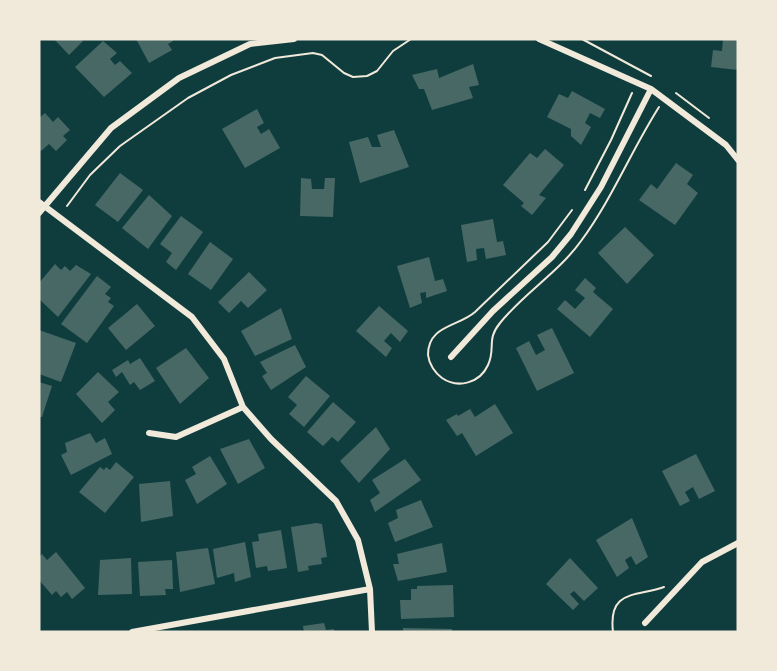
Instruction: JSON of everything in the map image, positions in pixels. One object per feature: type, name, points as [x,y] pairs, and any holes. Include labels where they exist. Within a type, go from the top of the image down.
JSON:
[{"type":"street","points":[[39,213],[41,204],[111,128],[179,78],[249,42],[294,39]]},
{"type":"street","points":[[539,39],[651,88],[726,145],[738,160]]},
{"type":"street","points":[[451,357],[493,311],[552,257],[571,234],[601,187],[651,88]]},
{"type":"street","points":[[41,204],[192,317],[224,359],[243,407],[271,439],[336,501],[358,540],[370,589],[372,632]]},
{"type":"street","points":[[149,433],[176,437],[243,407]]},
{"type":"street","points":[[645,623],[702,562],[738,543]]},
{"type":"street","points":[[132,632],[370,589]]},
{"type":"path","points":[[67,207],[90,175],[120,146],[189,98],[231,75],[275,57],[313,53],[322,55],[344,73],[353,77],[367,76],[377,71],[393,51],[411,39]]},
{"type":"path","points":[[613,632],[614,610],[623,599],[638,592],[663,588],[668,583]]},
{"type":"building","points":[[54,39],[80,39],[83,41],[69,55]]},
{"type":"building","points":[[136,39],[173,39],[168,44],[172,50],[149,63]]},
{"type":"building","points":[[723,39],[738,39],[738,70],[711,67],[713,50],[722,51]]},
{"type":"building","points":[[103,41],[117,53],[110,59],[115,65],[120,61],[132,73],[104,97],[75,67]]},
{"type":"building","points":[[473,64],[479,85],[469,87],[473,98],[432,110],[424,89],[419,89],[412,75],[437,69],[439,78]]},
{"type":"building","points":[[572,91],[605,109],[600,118],[590,113],[585,123],[591,127],[581,145],[571,136],[571,129],[547,117],[559,94],[568,98]]},
{"type":"building","points":[[257,109],[264,123],[257,127],[261,134],[269,129],[280,148],[245,168],[222,129]]},
{"type":"building","points":[[45,113],[53,122],[58,117],[70,130],[63,136],[67,140],[56,151],[49,144],[41,151],[39,149],[39,118]]},
{"type":"building","points":[[394,130],[409,167],[360,183],[349,142],[368,137],[372,147],[381,147],[377,135]]},
{"type":"building","points":[[545,149],[564,165],[539,195],[546,198],[532,215],[521,206],[524,203],[503,185],[530,153],[537,158]]},
{"type":"building","points":[[676,163],[693,175],[687,184],[698,193],[675,225],[639,200],[651,184],[657,189]]},
{"type":"building","points":[[120,173],[143,190],[118,222],[95,205]]},
{"type":"building","points":[[301,178],[311,179],[312,189],[324,189],[325,178],[335,178],[333,217],[300,216]]},
{"type":"building","points":[[149,195],[172,216],[148,249],[122,228]]},
{"type":"building","points":[[181,216],[203,232],[176,270],[166,262],[172,253],[160,244]]},
{"type":"building","points":[[493,219],[497,242],[503,241],[506,255],[486,259],[484,248],[476,249],[477,260],[467,262],[461,225]]},
{"type":"building","points":[[625,227],[654,255],[627,284],[598,253]]},
{"type":"building","points":[[210,242],[233,259],[211,290],[188,274]]},
{"type":"building","points":[[429,257],[435,281],[443,279],[447,291],[426,298],[426,292],[420,293],[422,303],[410,308],[397,266]]},
{"type":"building","points":[[55,264],[61,270],[65,266],[70,271],[76,265],[91,274],[58,317],[39,299],[39,283]]},
{"type":"building","points":[[249,272],[267,290],[248,308],[241,301],[229,313],[218,302]]},
{"type":"building","points":[[97,276],[111,287],[105,294],[111,298],[108,302],[114,306],[87,343],[61,324]]},
{"type":"building","points":[[585,278],[596,288],[593,292],[613,309],[590,337],[557,309],[565,300],[575,309],[585,298],[575,290]]},
{"type":"building","points":[[137,304],[155,326],[126,350],[108,328]]},
{"type":"building","points":[[379,306],[408,331],[400,342],[391,333],[384,341],[392,348],[386,357],[356,331]]},
{"type":"building","points":[[281,308],[292,339],[255,356],[241,331]]},
{"type":"building","points":[[552,328],[574,373],[537,391],[516,348],[529,341],[536,355],[545,350],[537,335]]},
{"type":"building","points":[[39,330],[76,343],[61,382],[39,374]]},
{"type":"building","points":[[295,345],[306,367],[271,390],[262,376],[267,373],[260,362]]},
{"type":"building","points":[[186,348],[209,378],[180,404],[156,368]]},
{"type":"building","points":[[140,358],[155,381],[140,390],[134,382],[130,385],[122,372],[116,377],[112,370],[128,360],[130,364]]},
{"type":"building","points":[[98,372],[119,392],[108,402],[115,410],[102,423],[76,394]]},
{"type":"building","points":[[306,376],[330,396],[304,427],[289,414],[297,405],[288,397]]},
{"type":"building","points":[[39,382],[52,386],[42,417],[39,417]]},
{"type":"building","points":[[333,402],[356,422],[338,442],[332,437],[323,446],[307,432]]},
{"type":"building","points":[[495,404],[513,433],[476,456],[462,433],[457,436],[446,420],[470,409],[475,417]]},
{"type":"building","points":[[376,427],[390,449],[359,483],[340,461]]},
{"type":"building","points":[[90,433],[96,443],[105,438],[112,454],[71,475],[61,455],[67,452],[65,443]]},
{"type":"building","points":[[249,439],[265,468],[238,484],[220,449]]},
{"type":"building","points":[[696,454],[715,491],[699,499],[693,487],[685,492],[690,501],[680,506],[662,471]]},
{"type":"building","points":[[210,456],[227,484],[197,504],[185,480],[196,474],[192,467]]},
{"type":"building","points":[[405,459],[421,480],[375,512],[370,500],[380,493],[372,480]]},
{"type":"building","points":[[116,462],[134,477],[105,513],[79,492],[100,467],[110,470]]},
{"type":"building","points":[[170,481],[173,516],[141,522],[139,484]]},
{"type":"building","points":[[421,500],[433,527],[395,542],[388,523],[398,518],[396,510]]},
{"type":"building","points":[[632,518],[648,557],[636,565],[631,556],[625,560],[629,568],[617,577],[596,540]]},
{"type":"building","points":[[322,524],[327,557],[321,558],[322,564],[308,566],[309,570],[298,572],[291,527]]},
{"type":"building","points":[[281,530],[287,568],[268,571],[267,566],[256,568],[252,542],[259,541],[258,534]]},
{"type":"building","points":[[245,542],[251,577],[235,582],[234,573],[217,578],[213,549]]},
{"type":"building","points":[[442,543],[447,572],[398,581],[393,564],[399,564],[397,554]]},
{"type":"building","points":[[208,548],[215,584],[180,592],[176,552]]},
{"type":"building","points":[[56,552],[85,588],[72,599],[67,592],[61,597],[56,591],[52,595],[39,580],[39,557],[42,554],[47,560]]},
{"type":"building","points":[[131,558],[132,594],[98,595],[100,560]]},
{"type":"building","points":[[570,558],[598,588],[584,601],[574,591],[570,594],[579,604],[573,610],[546,584]]},
{"type":"building","points":[[172,560],[173,589],[165,589],[166,595],[140,596],[138,562]]},
{"type":"building","points":[[453,585],[454,617],[401,619],[400,600],[411,600],[411,589],[417,589],[417,586]]},
{"type":"building","points":[[324,623],[326,630],[334,629],[334,632],[304,632],[303,626]]},
{"type":"building","points":[[403,628],[452,629],[452,632],[403,632]]}]
